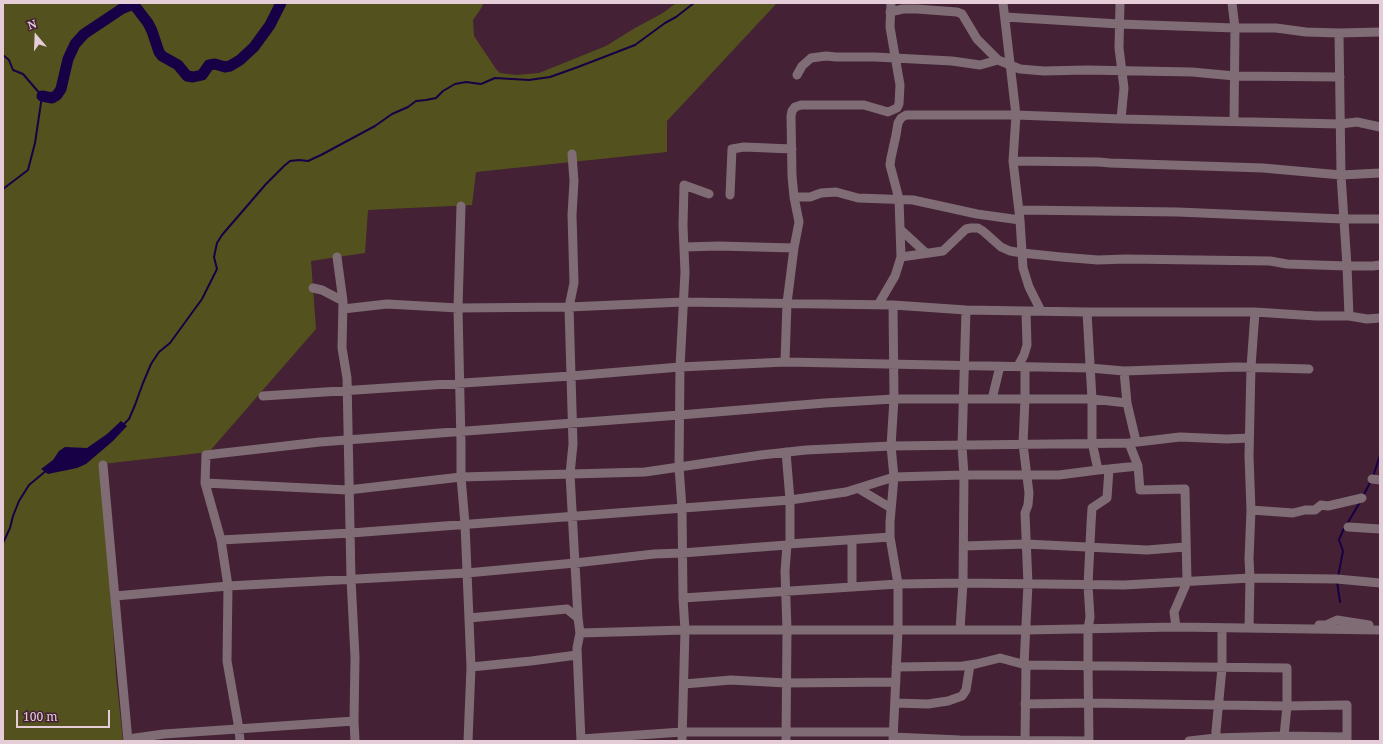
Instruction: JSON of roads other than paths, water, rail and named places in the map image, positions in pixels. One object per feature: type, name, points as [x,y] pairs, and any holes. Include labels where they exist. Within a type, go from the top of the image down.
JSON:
[{"type":"street","points":[[1003,3],[1016,115],[1013,161],[1020,220],[1022,253],[1026,279],[1041,311]]},
{"type":"street","points":[[1120,3],[1119,59],[1124,88],[1121,119]]},
{"type":"street","points":[[1232,3],[1236,28],[1234,121]]},
{"type":"street","points":[[785,362],[788,303],[794,248],[799,222],[794,197],[792,111],[795,107],[801,105],[864,105],[888,112],[895,109],[899,104],[900,85],[890,27],[890,8],[957,12],[962,14],[977,39],[998,60],[1020,68],[1044,71],[1122,70],[1192,72],[1235,76],[1340,77]]},
{"type":"street","points":[[1005,17],[1119,24],[1276,28],[1306,32],[1380,32]]},
{"type":"street","points":[[1338,33],[1341,175],[1349,316]]},
{"type":"street","points":[[797,75],[802,66],[812,58],[826,56],[896,58],[980,65],[998,60]]},
{"type":"street","points":[[895,109],[914,114]]},
{"type":"street","points":[[878,305],[895,276],[901,257],[899,199],[890,165],[898,123],[895,109]]},
{"type":"street","points":[[898,123],[901,118],[906,115],[914,114],[1016,115],[1340,124],[1357,122],[1380,127]]},
{"type":"street","points":[[730,195],[732,149],[744,147],[792,149]]},
{"type":"street","points":[[572,154],[574,181],[572,215],[574,283],[569,307],[573,444],[570,474],[580,633],[577,648],[581,740],[682,736],[786,736],[893,737],[960,741],[1089,741],[1089,547],[1092,508],[1107,498],[1109,469]]},
{"type":"street","points":[[1013,161],[1099,162],[1263,168],[1341,175],[1380,173]]},
{"type":"street","points":[[682,736],[685,630],[683,598],[682,508],[679,467],[680,367],[685,272],[683,226],[684,185],[710,194]]},
{"type":"street","points":[[794,197],[810,197],[821,193],[836,192],[858,198],[913,200],[977,214],[1020,220]]},
{"type":"street","points":[[461,206],[458,308],[461,477],[465,524],[471,667],[468,741]]},
{"type":"street","points":[[1019,210],[1178,212],[1343,219],[1380,219]]},
{"type":"street","points":[[901,257],[943,251],[966,229],[978,228],[1001,247],[1022,253],[1098,260],[1270,261],[1287,264],[1347,266],[1380,265]]},
{"type":"street","points":[[900,230],[926,253]]},
{"type":"street","points":[[685,247],[718,246],[794,248]]},
{"type":"street","points":[[337,257],[343,305],[342,348],[347,378],[349,440],[348,490],[355,657],[354,721],[356,741]]},
{"type":"street","points":[[313,288],[322,290],[343,305],[386,304],[458,308],[569,307],[683,302],[788,303],[893,305],[966,310],[1255,312],[1316,316],[1349,316],[1367,319],[1380,318]]},
{"type":"street","points":[[893,305],[894,399],[891,446],[894,477],[890,537],[898,584],[898,630],[893,737]]},
{"type":"street","points":[[960,630],[964,546],[964,475],[962,446],[966,310]]},
{"type":"street","points":[[1025,740],[1025,665],[1028,584],[1025,513],[1028,506],[1029,493],[1023,444],[1025,399],[1021,366],[1027,345],[1026,311]]},
{"type":"street","points":[[1086,312],[1092,399],[1092,442],[1098,470]]},
{"type":"street","points":[[1249,628],[1251,510],[1249,438],[1251,367],[1255,312]]},
{"type":"street","points":[[264,396],[571,376],[680,367],[785,362],[1021,366],[1090,368],[1124,371],[1251,367],[1308,369]]},
{"type":"street","points":[[992,399],[1000,366]]},
{"type":"street","points":[[1124,371],[1127,403],[1135,437],[1135,441],[1129,443]]},
{"type":"street","points":[[240,741],[227,661],[228,586],[221,540],[204,483],[206,455],[320,442],[894,399],[1092,399],[1127,403]]},
{"type":"street","points":[[204,483],[348,490],[461,477],[646,472],[806,450],[891,446],[962,446],[1092,442],[1129,443],[1180,437],[1227,439],[1249,438]]},
{"type":"street","points":[[1129,443],[1138,466],[1140,490],[1185,489],[1185,547],[1187,582],[1174,612],[1176,627]]},
{"type":"street","points":[[786,452],[790,500],[785,592],[787,630],[786,736]]},
{"type":"street","points":[[103,465],[128,740],[151,736],[239,728],[354,721]]},
{"type":"street","points":[[221,540],[351,533],[790,500],[846,492],[894,477],[1059,475],[1138,466]]},
{"type":"street","points":[[859,489],[892,508]]},
{"type":"street","points":[[1251,510],[1293,513],[1305,510],[1315,510],[1321,505],[1328,506],[1362,498]]},
{"type":"street","points":[[1348,527],[1380,529]]},
{"type":"street","points":[[115,596],[228,586],[467,573],[575,564],[654,554],[890,537]]},
{"type":"street","points":[[852,540],[852,586]]},
{"type":"street","points":[[964,546],[1026,544],[1147,550],[1185,547]]},
{"type":"street","points":[[683,598],[898,584],[963,583],[1124,585],[1250,578],[1337,579],[1380,583]]},
{"type":"street","points":[[469,618],[567,610],[578,618]]},
{"type":"street","points":[[1249,628],[1326,625],[1337,620],[1364,625],[1380,626]]},
{"type":"street","points":[[580,633],[685,630],[1026,630],[1176,627],[1380,630]]},
{"type":"street","points":[[1216,740],[1222,668],[1222,628]]},
{"type":"street","points":[[471,667],[578,655]]},
{"type":"street","points":[[896,667],[970,665],[1000,658],[1025,665],[1287,668],[1285,738]]},
{"type":"street","points":[[895,703],[928,704],[948,702],[962,696],[966,690],[970,665]]},
{"type":"street","points":[[684,684],[731,680],[786,683],[896,682]]},
{"type":"street","points":[[1025,704],[1347,705],[1347,739],[1285,738],[1189,741]]},
{"type":"waterway","points":[[42,96],[52,98],[57,95],[61,89],[68,59],[75,44],[84,34],[123,8],[131,5],[135,6],[148,23],[162,56],[178,65],[187,76],[193,77],[202,75],[209,65],[215,64],[225,67],[230,66],[240,60],[254,47],[270,25],[281,3]]},
{"type":"waterway","points":[[124,424],[129,419],[151,364],[159,352],[170,343],[202,299],[217,269],[214,257],[217,243],[222,235],[266,184],[290,161],[308,161],[321,155],[375,126],[392,114],[408,107],[416,101],[436,98],[443,91],[455,84],[466,82],[481,84],[495,78],[529,80],[550,77],[635,45],[694,3]]},
{"type":"waterway","points":[[3,55],[9,60],[13,70],[23,74],[42,96],[35,143],[28,170],[3,189]]},
{"type":"waterway","points":[[1373,477],[1380,455]]},
{"type":"waterway","points":[[3,543],[10,528],[19,501],[29,485],[47,470]]},
{"type":"waterway","points":[[1363,496],[1371,481]]},
{"type":"waterway","points":[[1347,524],[1360,502]]},
{"type":"waterway","points":[[1338,577],[1343,551],[1339,540],[1344,528]]},
{"type":"waterway","points":[[1337,581],[1340,602]]}]
